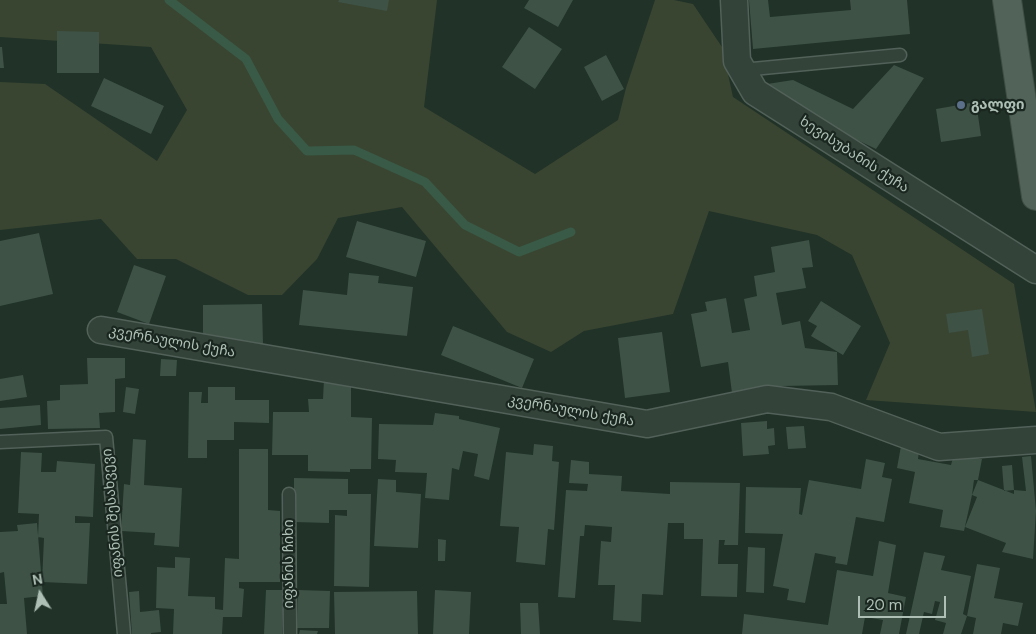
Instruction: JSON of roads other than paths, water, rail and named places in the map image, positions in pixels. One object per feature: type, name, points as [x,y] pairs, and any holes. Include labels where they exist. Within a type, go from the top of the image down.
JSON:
[{"type":"main road","points":[[1007,0],[1036,196]]},
{"type":"street","name":"ხევისუბანის ქუჩა","points":[[734,0],[737,61],[756,92],[1036,270]]},
{"type":"street","name":"კვერნაულის ქუჩა","points":[[101,330],[647,424],[767,399],[831,407],[939,447],[1036,440]]},
{"type":"lane","points":[[742,70],[900,55]]},
{"type":"lane","name":"იფანის შესახვევი","points":[[0,442],[106,437],[124,634]]},
{"type":"lane","name":"იფანის ჩიხი","points":[[289,494],[290,634]]},
{"type":"waterway","points":[[169,0],[246,59],[278,119],[307,151],[354,150],[425,182],[465,225],[519,252],[571,232]]},
{"type":"place","name":"გალფი","points":[[961,105]]}]
